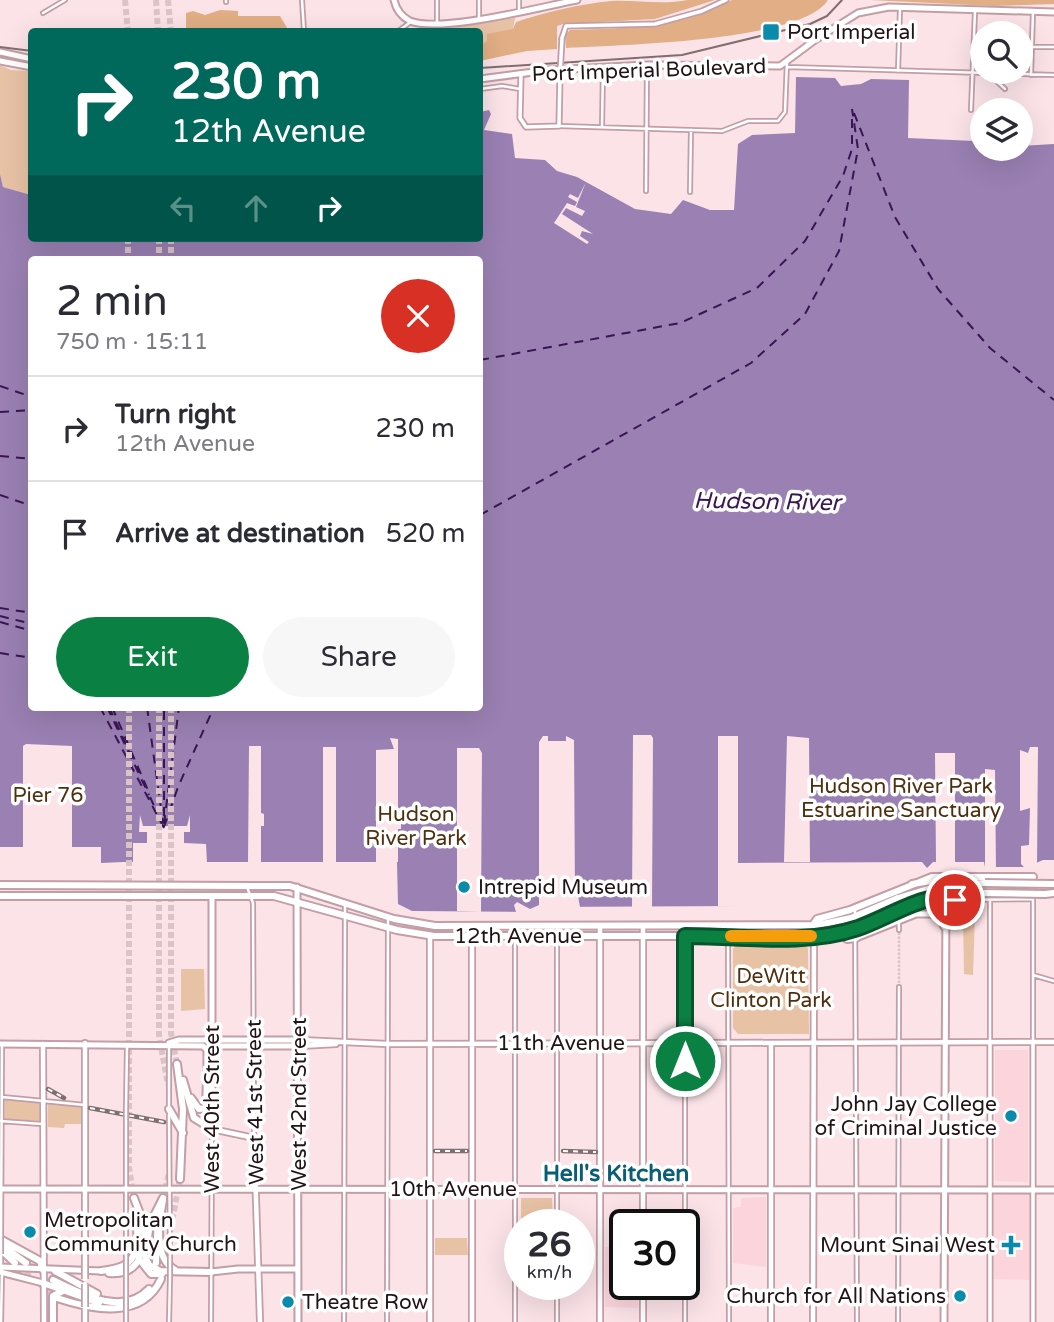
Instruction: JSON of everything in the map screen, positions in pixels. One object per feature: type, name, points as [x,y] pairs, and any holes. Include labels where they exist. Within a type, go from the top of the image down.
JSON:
[{"type":"highway","points":[[855,912],[912,884],[939,876],[1033,877]]},
{"type":"highway","points":[[912,884],[950,879],[971,884]]},
{"type":"highway","points":[[816,925],[817,919],[855,912],[938,886],[985,883],[1054,884]]},
{"type":"highway","name":"12th Avenue","points":[[0,885],[244,884],[297,887],[388,917],[426,925],[816,925]]},
{"type":"highway","points":[[45,885],[49,896]]},
{"type":"highway","points":[[91,896],[96,885]]},
{"type":"highway","points":[[946,896],[1054,893]]},
{"type":"highway","name":"12th Avenue","points":[[0,896],[252,896],[298,901],[387,927],[430,935],[472,936],[814,936],[856,929],[946,896]]},
{"type":"highway","points":[[547,926],[547,936]]},
{"type":"highway","points":[[841,933],[847,939],[856,938]]},
{"type":"highway","points":[[188,1094],[198,1108],[205,1109],[207,1078],[212,1060]]},
{"type":"highway","points":[[180,1179],[183,1135],[177,1064],[194,1118],[212,1129]]},
{"type":"highway","points":[[170,1109],[183,1135]]},
{"type":"highway","points":[[174,1274],[154,1269],[145,1259],[143,1224],[134,1198],[139,1259],[150,1274],[174,1274],[211,1272]]},
{"type":"highway","points":[[163,1198],[150,1224],[147,1252],[154,1266],[174,1274]]},
{"type":"highway","points":[[163,1198],[161,1254],[174,1274]]},
{"type":"highway","points":[[156,1263],[156,1220],[163,1198]]},
{"type":"highway","points":[[0,1239],[26,1263]]},
{"type":"highway","points":[[0,1239],[40,1261],[43,1270]]},
{"type":"highway","points":[[101,1271],[129,1263],[135,1255],[138,1241]]},
{"type":"highway","points":[[1,1252],[15,1263]]},
{"type":"highway","points":[[101,1271],[125,1272],[134,1267],[139,1259]]},
{"type":"highway","points":[[55,1271],[107,1301]]},
{"type":"highway","points":[[54,1280],[107,1301],[128,1303],[149,1289],[158,1279],[151,1296],[135,1306],[118,1308],[57,1298]]},
{"type":"highway","points":[[43,1283],[118,1308]]},
{"type":"highway","points":[[135,1306],[145,1299],[149,1289]]},
{"type":"highway","points":[[53,1322],[53,1296],[57,1292],[65,1291]]},
{"type":"main road","points":[[394,0],[400,13],[412,21],[437,24],[577,0]]},
{"type":"main road","name":"Port Imperial Boulevard","points":[[483,79],[647,65],[784,65],[815,40],[858,13],[900,6],[1054,12]]},
{"type":"main road","points":[[0,52],[28,58]]},
{"type":"main road","points":[[22,66],[28,60]]},
{"type":"main road","points":[[0,61],[28,67]]},
{"type":"main road","name":"West 42nd Street","points":[[297,887],[298,1322]]},
{"type":"main road","name":"West 40th Street","points":[[207,1078],[212,896]]},
{"type":"main road","points":[[944,1322],[946,896]]},
{"type":"main road","points":[[856,938],[919,913],[938,913],[944,930]]},
{"type":"main road","points":[[813,1322],[813,1044],[816,925]]},
{"type":"main road","points":[[472,926],[472,1322]]},
{"type":"main road","points":[[600,926],[600,1322]]},
{"type":"main road","points":[[643,926],[643,1209]]},
{"type":"main road","points":[[430,935],[430,1322]]},
{"type":"main road","name":"11th Avenue","points":[[1,1044],[1054,1042]]},
{"type":"main road","points":[[43,1044],[44,1322]]},
{"type":"main road","points":[[85,1044],[85,1322]]},
{"type":"main road","name":"West 40th Street","points":[[210,1044],[212,1129]]},
{"type":"main road","points":[[771,1044],[771,1322]]},
{"type":"main road","points":[[212,1129],[254,1138]]},
{"type":"main road","name":"West 41st Street","points":[[254,1138],[260,1322]]},
{"type":"main road","name":"10th Avenue","points":[[1,1189],[1054,1190]]},
{"type":"main road","points":[[211,1272],[257,1268],[299,1269]]},
{"type":"main road","points":[[1,1269],[101,1271]]},
{"type":"main road","points":[[1,1269],[43,1283]]},
{"type":"main road","points":[[643,1300],[643,1322]]},
{"type":"street","points":[[43,13],[65,0]]},
{"type":"street","points":[[302,0],[304,28]]},
{"type":"street","points":[[437,0],[437,24]]},
{"type":"street","points":[[479,0],[479,18]]},
{"type":"street","points":[[519,0],[519,11]]},
{"type":"street","points":[[559,127],[562,38],[566,26],[655,24],[702,12],[726,0]]},
{"type":"street","points":[[898,71],[900,6]]},
{"type":"street","points":[[975,11],[975,21]]},
{"type":"street","points":[[1033,12],[1033,21]]},
{"type":"street","points":[[402,28],[412,21]]},
{"type":"street","points":[[1033,47],[1054,47]]},
{"type":"street","points":[[646,191],[647,65]]},
{"type":"street","points":[[521,74],[520,118],[526,127],[724,131],[748,121],[780,120],[785,112],[784,65],[970,74]]},
{"type":"street","points":[[602,128],[603,68]]},
{"type":"street","points":[[1033,75],[1054,75]]},
{"type":"street","points":[[1000,84],[1005,89]]},
{"type":"street","points":[[483,89],[502,86],[520,89]]},
{"type":"street","points":[[690,192],[691,130]]},
{"type":"street","points":[[1033,877],[1033,1322]]},
{"type":"street","points":[[244,884],[252,896]]},
{"type":"street","name":"West 41st Street","points":[[252,896],[254,1138]]},
{"type":"street","name":"12th Avenue","points":[[946,896],[955,900],[1033,899]]},
{"type":"street","points":[[898,898],[899,930]]},
{"type":"street","points":[[990,900],[990,1322]]},
{"type":"street","points":[[344,1322],[345,902]]},
{"type":"street","points":[[855,912],[857,1322]]},
{"type":"street","points":[[387,1322],[388,917]]},
{"type":"street","points":[[728,925],[729,1322]]},
{"type":"street","points":[[557,926],[557,1209]]},
{"type":"street","points":[[685,926],[685,1322]]},
{"type":"street","points":[[515,936],[515,1322]]},
{"type":"street","points":[[1033,975],[1054,981]]},
{"type":"street","points":[[898,1322],[899,987]]},
{"type":"street","points":[[169,1043],[170,1257],[174,1274],[169,1322]]},
{"type":"street","points":[[1,1044],[1,1322]]},
{"type":"street","points":[[126,1322],[127,1044]]},
{"type":"street","points":[[2,1097],[85,1105]]},
{"type":"street","points":[[1,1121],[43,1124]]},
{"type":"street","name":"West 40th Street","points":[[211,1322],[212,1129]]},
{"type":"street","points":[[557,1300],[557,1322]]},
{"type":"shaded area","points":[[715,0],[655,19],[563,24],[557,26],[557,49],[527,51],[483,60],[483,44],[487,41],[487,34],[513,29],[516,22],[575,6],[612,1]]},
{"type":"shaded area","points":[[732,0],[828,0],[811,14],[783,25],[747,33],[664,43],[566,48],[565,35],[570,30],[652,25],[691,16]]},
{"type":"shaded area","points":[[871,0],[1054,0],[1054,4],[993,6]]},
{"type":"shaded area","points":[[220,10],[238,11],[238,16],[280,16],[287,28],[186,28],[186,13],[193,11],[205,15]]},
{"type":"shaded area","name":"John Jay College of Criminal Justice","points":[[995,1050],[1028,1050],[1028,1182],[995,1181]]},
{"type":"shaded area","name":"Mount Sinai West","points":[[990,1190],[1032,1190],[1033,1280],[990,1279]]},
{"type":"shaded area","points":[[766,1197],[766,1267],[733,1263],[733,1208],[741,1207],[741,1198]]},
{"type":"shaded area","points":[[605,1247],[609,1247],[609,1300],[638,1300],[638,1308],[605,1307]]},
{"type":"green space","points":[[515,18],[513,29],[483,44],[483,28],[449,28]]},
{"type":"green space","points":[[0,65],[11,70],[28,71],[28,194],[3,187],[0,174]]},
{"type":"green space","points":[[975,914],[973,975],[964,974],[963,915]]},
{"type":"green space","name":"DeWitt Clinton Park","points":[[737,944],[805,944],[808,949],[809,1034],[738,1034],[733,1028],[733,949]]},
{"type":"green space","points":[[181,969],[204,969],[205,1009],[181,1011]]},
{"type":"green space","points":[[5,1099],[39,1103],[40,1121],[5,1119]]},
{"type":"green space","points":[[48,1104],[81,1107],[82,1124],[65,1124],[64,1128],[48,1127]]},
{"type":"green space","points":[[521,1198],[552,1198],[553,1209],[521,1209]]},
{"type":"green space","points":[[435,1238],[467,1238],[468,1255],[435,1255]]},
{"type":"water","name":"Hudson River","points":[[796,77],[835,78],[841,86],[861,84],[871,79],[909,80],[908,138],[970,141],[970,161],[1033,161],[1033,145],[1054,144],[1054,860],[1043,860],[1027,867],[985,867],[984,862],[933,862],[927,868],[922,862],[738,863],[738,906],[539,907],[539,912],[412,911],[398,904],[397,862],[123,862],[101,863],[101,867],[0,868],[0,174],[3,187],[28,194],[28,242],[483,242],[483,111],[489,110],[491,114],[484,130],[512,134],[515,158],[545,160],[557,171],[577,177],[635,209],[671,214],[683,200],[710,210],[734,210],[738,144],[752,135],[795,133]]},
{"type":"pier","points":[[586,182],[576,207],[585,211],[582,216],[566,208],[562,214],[593,234],[582,231],[580,236],[589,242],[587,244],[554,223],[567,203],[575,206],[577,202],[568,197],[570,194],[578,198]]},
{"type":"pier","points":[[633,735],[651,735],[653,738],[652,907],[632,907]]},
{"type":"pier","points":[[543,736],[548,736],[548,741],[566,741],[566,736],[574,740],[575,895],[578,896],[580,907],[539,907],[539,912],[516,912],[514,905],[517,902],[530,909],[539,905],[539,742]]},
{"type":"pier","points":[[718,736],[738,736],[738,906],[718,906]]},
{"type":"pier","points":[[787,736],[809,738],[810,862],[784,862]]},
{"type":"pier","points":[[390,738],[398,739],[398,808],[401,809],[401,829],[398,829],[398,862],[376,862],[376,750],[394,749]]},
{"type":"pier","name":"Pier 76","points":[[23,746],[72,746],[72,847],[101,847],[101,871],[0,871],[0,847],[23,847]]},
{"type":"pier","points":[[249,746],[261,746],[261,813],[264,814],[264,826],[261,826],[261,863],[248,862]]},
{"type":"pier","points":[[323,747],[336,747],[336,862],[323,862]]},
{"type":"pier","points":[[1030,747],[1038,747],[1037,866],[1027,870],[1021,864],[1021,846],[1029,845],[1030,808],[1020,811],[1020,750],[1028,753]]},
{"type":"pier","points":[[457,748],[479,748],[482,753],[481,912],[457,911]]},
{"type":"pier","points":[[935,753],[955,753],[955,862],[936,862]]},
{"type":"pier","points":[[985,769],[995,770],[996,871],[985,870]]},
{"type":"pier","points":[[140,815],[143,826],[187,826],[190,815],[190,832],[184,832],[184,843],[206,844],[207,863],[133,862],[133,843],[147,843],[147,832],[139,832]]},
{"type":"ferry route","points":[[483,513],[751,363],[805,314],[839,251],[858,149],[852,109]]},
{"type":"ferry route","points":[[854,113],[895,217],[938,289],[990,348],[1054,400]]},
{"type":"ferry route","points":[[483,359],[680,323],[757,288],[805,241],[843,176],[852,149],[852,117]]},
{"type":"ferry route","points":[[0,386],[28,396]]},
{"type":"ferry route","points":[[0,412],[28,410]]},
{"type":"ferry route","points":[[0,456],[28,459]]},
{"type":"ferry route","points":[[0,495],[28,505]]},
{"type":"ferry route","points":[[0,608],[28,613]]},
{"type":"ferry route","points":[[0,616],[28,623]]},
{"type":"ferry route","points":[[0,622],[28,630]]},
{"type":"ferry route","points":[[0,653],[28,657]]},
{"type":"ferry route","points":[[102,711],[164,828]]},
{"type":"ferry route","points":[[109,711],[149,795]]},
{"type":"ferry route","points":[[111,711],[133,760]]},
{"type":"ferry route","points":[[114,711],[150,795]]},
{"type":"ferry route","points":[[148,711],[163,823]]},
{"type":"ferry route","points":[[164,711],[164,816]]},
{"type":"ferry route","points":[[164,824],[178,711]]},
{"type":"ferry route","points":[[164,827],[178,787],[212,711]]},
{"type":"ferry route","points":[[150,797],[155,808]]},
{"type":"tunnel","points":[[125,0],[128,28]]},
{"type":"tunnel","points":[[156,0],[158,28]]},
{"type":"tunnel","points":[[168,0],[171,28]]},
{"type":"tunnel","points":[[128,242],[128,256]]},
{"type":"tunnel","points":[[159,242],[159,256]]},
{"type":"tunnel","points":[[171,242],[171,256]]},
{"type":"tunnel","points":[[129,711],[129,1168],[134,1198]]},
{"type":"tunnel","points":[[159,711],[159,1035],[168,1085]]},
{"type":"tunnel","points":[[171,711],[171,1033],[177,1064]]},
{"type":"tunnel","points":[[899,930],[899,987]]},
{"type":"tunnel","points":[[163,1198],[169,1173]]},
{"type":"tunnel","points":[[162,1273],[180,1179]]},
{"type":"tunnel","points":[[26,1263],[53,1280]]},
{"type":"tunnel","points":[[18,1267],[56,1297]]},
{"type":"tram line","points":[[483,68],[682,55],[810,24],[827,16],[842,0]]},
{"type":"tram line","points":[[0,47],[28,50]]},
{"type":"railway","points":[[48,1089],[64,1098]]},
{"type":"railway","points":[[90,1108],[164,1122]]},
{"type":"railway","points":[[435,1151],[467,1151]]},
{"type":"railway","points":[[563,1151],[596,1152]]},
{"type":"slow traffic","points":[[731,936],[811,936]]},
{"type":"place","name":"Port Imperial","points":[[771,32]]},
{"type":"place","name":"Intrepid Museum","points":[[464,887]]},
{"type":"place","name":"John Jay College of Criminal Justice","points":[[1011,1116]]},
{"type":"place","name":"Metropolitan Community Church","points":[[30,1232]]},
{"type":"place","name":"Mount Sinai West","points":[[1011,1245]]},
{"type":"place","name":"Church for All Nations","points":[[960,1296]]},
{"type":"place","name":"Theatre Row","points":[[288,1302]]},
{"type":"district","name":"Hell's Kitchen","points":[[616,1173]]},
{"type":"route","points":[[685,1061],[685,936],[829,935],[861,927],[931,899],[946,896],[955,900]]},
{"type":"park label","name":"Hudson River Park Estuarine Sanctuary","points":[[901,798]]},
{"type":"park label","name":"Hudson River Park","points":[[416,826]]}]
